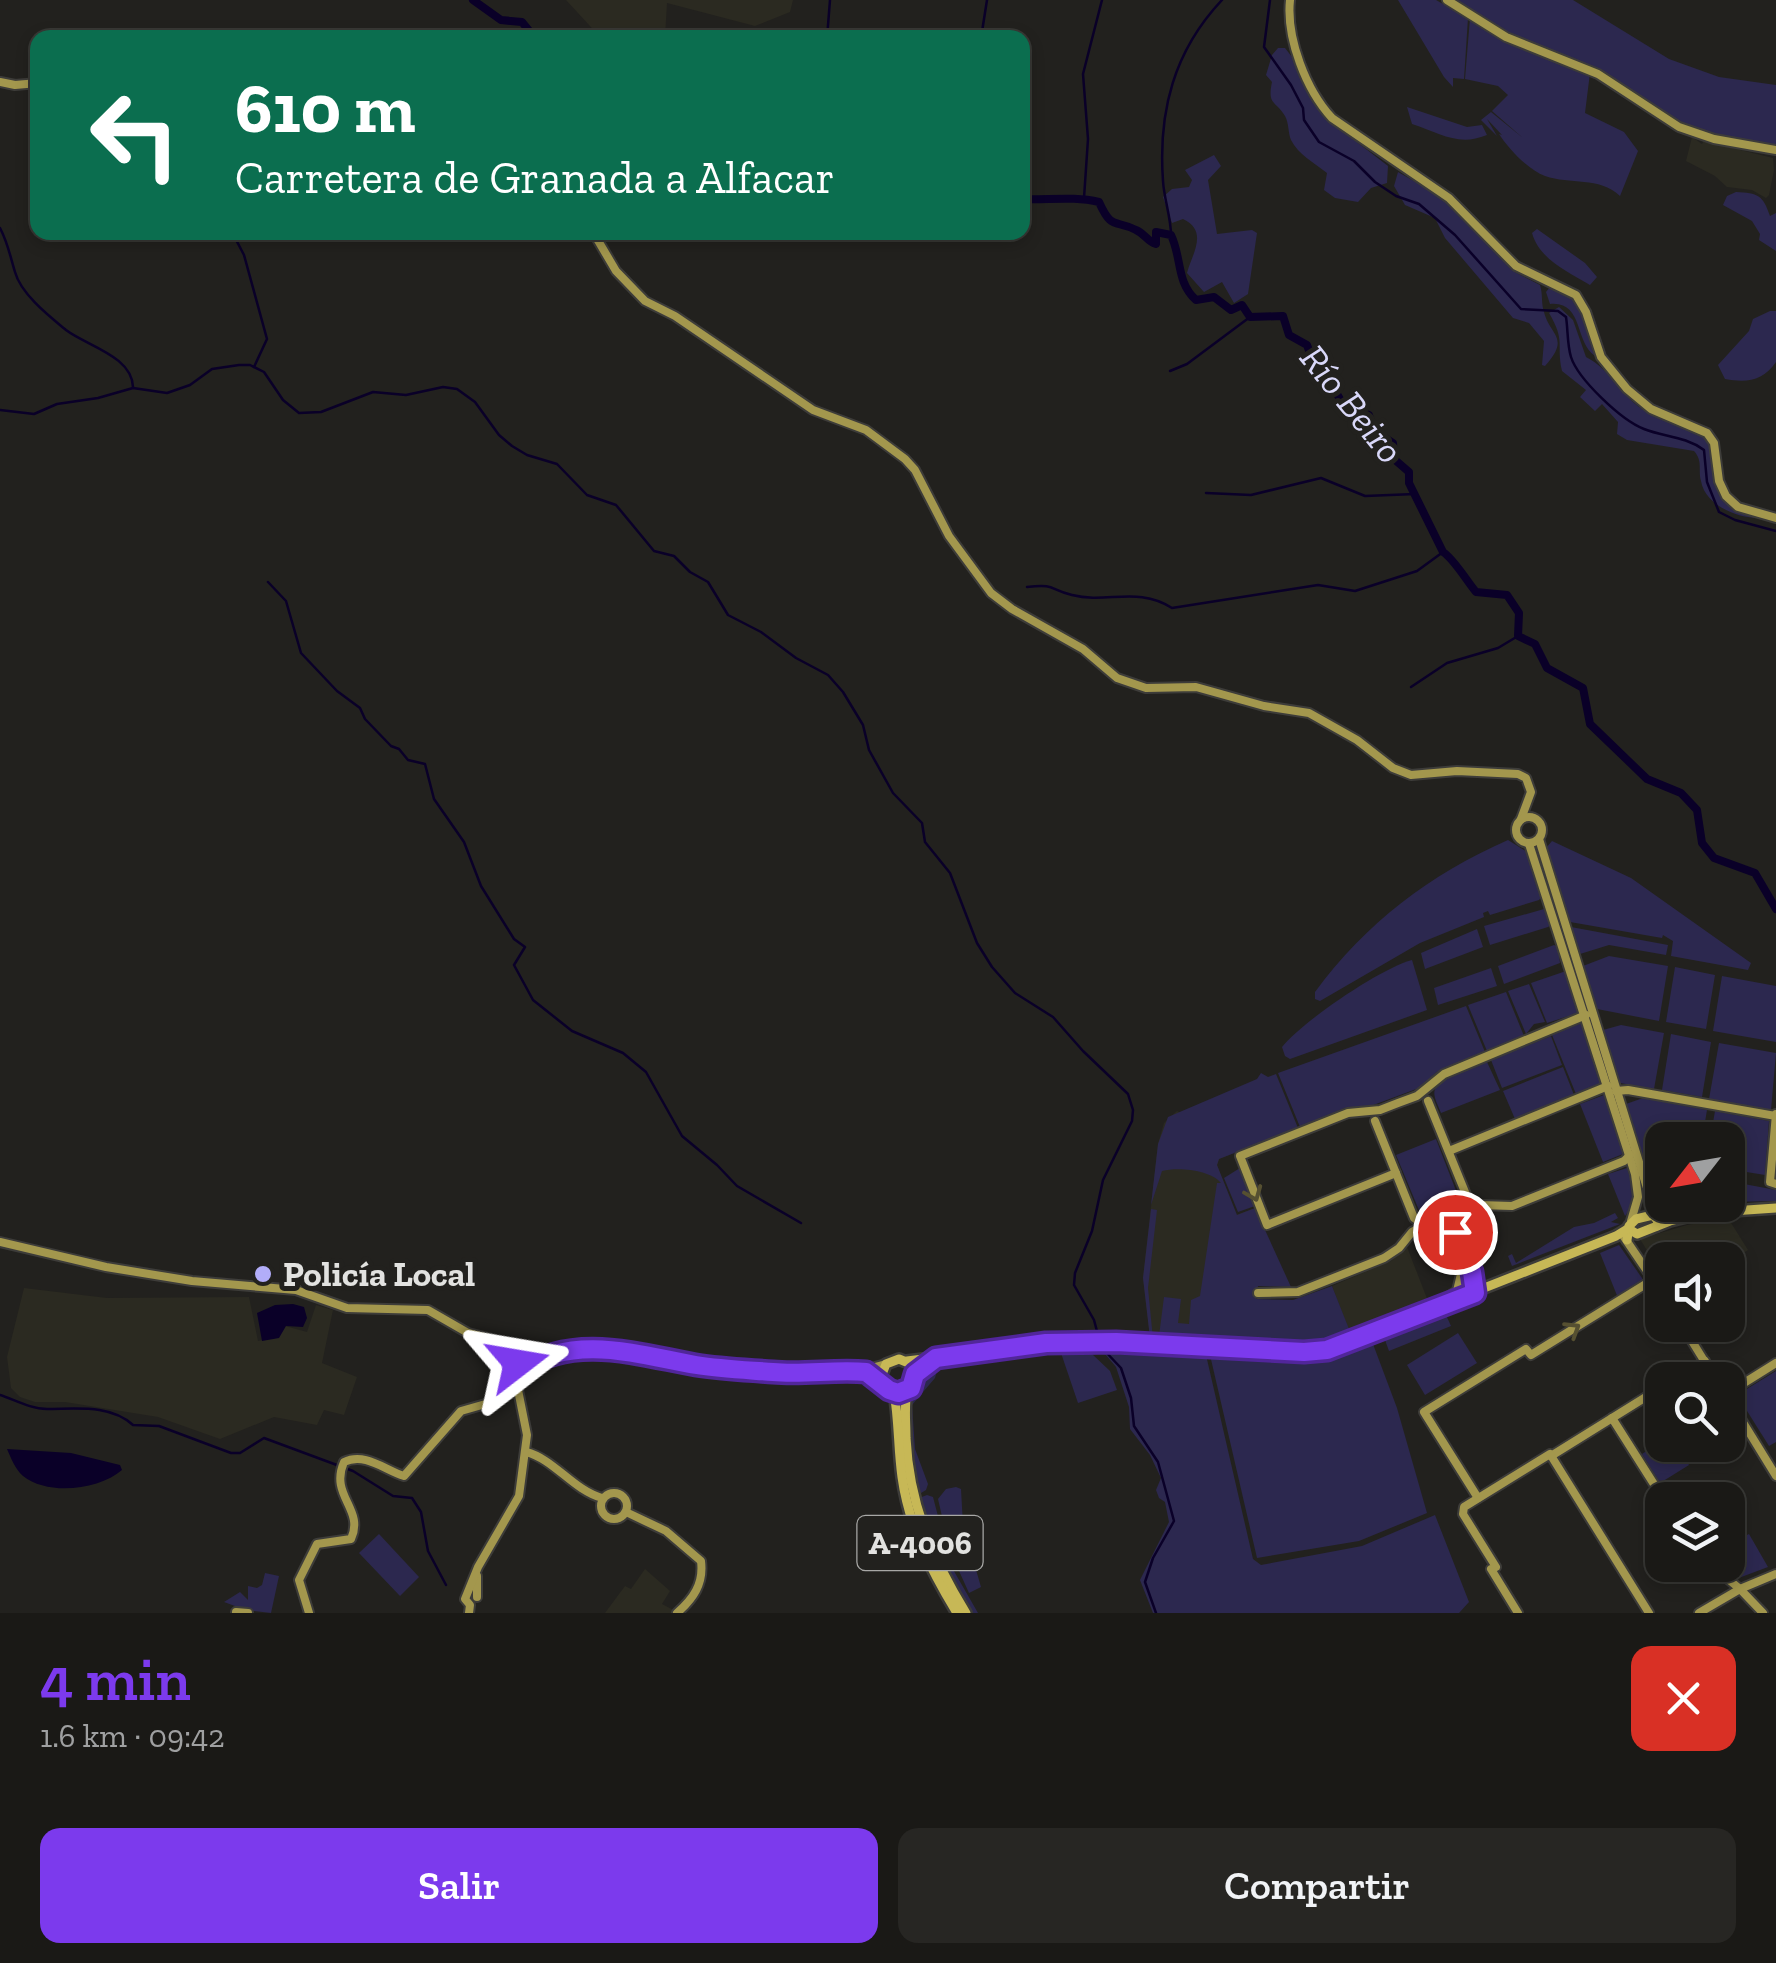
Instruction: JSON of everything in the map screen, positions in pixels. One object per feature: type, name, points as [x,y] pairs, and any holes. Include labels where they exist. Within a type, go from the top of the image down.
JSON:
[{"type":"main road","points":[[1745,1209],[1776,1208]]},
{"type":"main road","points":[[906,1361],[915,1374],[914,1384],[907,1391],[894,1392],[882,1382],[882,1372],[894,1360],[1046,1343],[1315,1351],[1339,1347],[1655,1222]]},
{"type":"main road","points":[[915,1374],[936,1358]]},
{"type":"main road","name":"A-4006","points":[[907,1391],[907,1448],[914,1498],[930,1548],[966,1613]]},
{"type":"main road","name":"A-4006","points":[[894,1392],[902,1475],[912,1524],[957,1613]]},
{"type":"street","points":[[1290,0],[1292,43],[1321,104],[1332,118],[1449,198],[1516,266],[1576,296],[1586,312],[1601,357],[1628,389],[1651,409],[1707,433],[1714,443],[1719,481],[1726,496],[1748,511],[1776,518]]},
{"type":"street","points":[[1447,0],[1506,37],[1598,74],[1679,127],[1714,139],[1776,150]]},
{"type":"street","points":[[0,82],[30,84]]},
{"type":"street","points":[[598,240],[616,271],[645,301],[675,316],[814,410],[866,430],[905,459],[915,470],[949,536],[991,593],[1074,643],[1117,678],[1146,688],[1196,687],[1264,706],[1309,713],[1344,731],[1401,772],[1518,774],[1530,784],[1529,800],[1516,832],[1520,840],[1534,841]]},
{"type":"street","points":[[1529,800],[1534,818],[1542,828],[1534,841],[1586,1015],[1645,1186]]},
{"type":"street","points":[[1521,820],[1534,818]]},
{"type":"street","points":[[1534,841],[1612,1088],[1638,1192],[1628,1233],[1645,1264]]},
{"type":"street","points":[[1396,1173],[1267,1224],[1241,1160],[1348,1113],[1380,1110],[1417,1096],[1444,1074],[1586,1015]]},
{"type":"street","points":[[1431,1085],[1428,1100],[1467,1197],[1466,1209],[1450,1231]]},
{"type":"street","points":[[1448,1151],[1612,1088],[1776,1115],[1773,1183]]},
{"type":"street","points":[[1417,1096],[1428,1100]]},
{"type":"street","points":[[1375,1121],[1380,1110]]},
{"type":"street","points":[[1362,1113],[1375,1121],[1414,1218],[1424,1226],[1450,1231]]},
{"type":"street","points":[[1466,1209],[1478,1205],[1512,1206],[1629,1160]]},
{"type":"street","points":[[1467,1197],[1478,1205]]},
{"type":"street","points":[[1412,1232],[1414,1218]]},
{"type":"street","points":[[1258,1293],[1289,1294],[1307,1289],[1393,1254],[1412,1232],[1424,1226]]},
{"type":"street","points":[[1450,1231],[1472,1272],[1474,1293]]},
{"type":"street","points":[[1450,1231],[1462,1274],[1474,1293]]},
{"type":"street","points":[[0,1242],[106,1268],[192,1281],[296,1290],[347,1308],[428,1310],[468,1333],[492,1339],[517,1366],[526,1454],[520,1496],[478,1567],[472,1595],[466,1601],[469,1609]]},
{"type":"street","points":[[1472,1272],[1496,1284]]},
{"type":"street","points":[[1435,1309],[1435,1303],[1457,1291],[1462,1274]]},
{"type":"street","points":[[1478,1498],[1424,1412],[1526,1348],[1531,1356],[1645,1285]]},
{"type":"street","points":[[1693,1342],[1705,1361]]},
{"type":"street","points":[[517,1366],[560,1352],[601,1350],[801,1374],[860,1371],[886,1364]]},
{"type":"street","points":[[1745,1384],[1776,1363]]},
{"type":"street","points":[[860,1371],[882,1382]]},
{"type":"street","points":[[309,1613],[298,1580],[318,1544],[351,1539],[355,1530],[355,1520],[340,1490],[344,1462],[363,1459],[404,1476],[461,1412],[496,1401],[518,1387]]},
{"type":"street","points":[[1518,1613],[1491,1570],[1496,1567],[1464,1514],[1464,1507],[1645,1398]]},
{"type":"street","points":[[1612,1418],[1653,1482]]},
{"type":"street","points":[[1745,1424],[1776,1476]]},
{"type":"street","points":[[526,1454],[578,1492],[602,1501]]},
{"type":"street","points":[[1550,1455],[1649,1613]]},
{"type":"street","points":[[611,1493],[620,1494],[626,1502],[626,1512],[621,1518],[610,1519],[603,1514],[602,1501],[611,1493]]},
{"type":"street","points":[[626,1512],[660,1527],[702,1561],[696,1596],[677,1613]]},
{"type":"street","points":[[1698,1613],[1776,1574]]},
{"type":"street","points":[[1732,1582],[1763,1613]]},
{"type":"street","points":[[234,1613],[248,1613]]},
{"type":"shaded area","points":[[566,0],[793,0],[790,12],[755,26],[667,3],[665,30],[594,30]]},
{"type":"shaded area","points":[[1398,0],[1436,0],[1468,18],[1464,79],[1453,78],[1453,87],[1444,77]]},
{"type":"shaded area","points":[[1452,0],[1573,0],[1669,59],[1719,77],[1776,85],[1776,148],[1701,134],[1667,118],[1616,81],[1507,35]]},
{"type":"shaded area","points":[[1470,18],[1590,73],[1585,113],[1624,132],[1638,151],[1620,196],[1594,183],[1555,179],[1539,173],[1513,152],[1487,119],[1497,136],[1481,120],[1491,112],[1523,138],[1492,111],[1508,95],[1498,86],[1465,79]]},
{"type":"shaded area","points":[[1278,48],[1285,48],[1299,66],[1322,115],[1388,166],[1387,183],[1371,188],[1358,202],[1335,198],[1324,190],[1327,173],[1291,140],[1285,116],[1272,99],[1272,82],[1266,75]]},
{"type":"shaded area","points":[[1407,107],[1467,127],[1482,125],[1487,135],[1467,140],[1440,135],[1412,124]]},
{"type":"shaded area","points":[[1692,137],[1702,144],[1704,141],[1773,158],[1769,195],[1766,198],[1752,190],[1727,187],[1686,161]]},
{"type":"shaded area","points":[[1214,155],[1221,166],[1208,180],[1217,234],[1252,230],[1257,233],[1248,294],[1234,303],[1222,282],[1204,292],[1187,273],[1197,236],[1183,219],[1172,223],[1163,197],[1172,189],[1189,187],[1192,180],[1185,170]]},
{"type":"shaded area","points":[[1398,172],[1444,198],[1515,272],[1540,285],[1544,312],[1558,342],[1545,366],[1544,341],[1529,323],[1513,318],[1445,238],[1435,218],[1405,205],[1394,186]]},
{"type":"shaded area","points":[[1736,192],[1759,197],[1770,216],[1776,213],[1776,251],[1759,240],[1760,234],[1752,221],[1723,205],[1727,196]]},
{"type":"shaded area","points":[[1537,229],[1585,263],[1597,277],[1590,285],[1541,251],[1532,233]]},
{"type":"shaded area","points":[[1550,287],[1563,292],[1578,306],[1595,356],[1588,350],[1574,315],[1561,305],[1550,304],[1546,292]]},
{"type":"shaded area","points":[[1559,307],[1573,320],[1586,357],[1602,368],[1634,403],[1704,435],[1712,448],[1720,494],[1731,507],[1758,518],[1732,513],[1709,497],[1694,451],[1627,440],[1617,434],[1618,422],[1602,404],[1595,411],[1580,397],[1586,390],[1562,371],[1559,337],[1549,313]]},
{"type":"shaded area","points":[[1776,311],[1776,362],[1754,379],[1725,379],[1718,365],[1749,331],[1753,319]]},
{"type":"shaded area","points":[[1508,840],[1529,853],[1542,896],[1539,900],[1490,915],[1488,911],[1483,913],[1484,917],[1420,943],[1320,1001],[1315,999],[1315,992],[1335,967],[1401,903],[1452,869]]},
{"type":"shaded area","points":[[1552,841],[1631,878],[1751,963],[1748,970],[1671,956],[1673,941],[1663,935],[1662,938],[1570,922],[1546,848]]},
{"type":"shaded area","points":[[1544,909],[1551,925],[1548,927],[1490,945],[1484,926]]},
{"type":"shaded area","points":[[1571,927],[1668,945],[1666,955],[1609,945],[1580,954]]},
{"type":"shaded area","points":[[1477,929],[1483,947],[1425,969],[1421,953]]},
{"type":"shaded area","points":[[1554,945],[1558,947],[1560,963],[1504,984],[1498,966]]},
{"type":"shaded area","points":[[1609,956],[1668,966],[1659,1021],[1597,1009],[1583,966]]},
{"type":"shaded area","points":[[1412,960],[1427,1010],[1290,1059],[1285,1056],[1282,1047],[1324,1010],[1382,973]]},
{"type":"shaded area","points":[[1675,967],[1715,975],[1706,1029],[1666,1022]]},
{"type":"shaded area","points":[[1491,968],[1497,986],[1438,1005],[1434,988]]},
{"type":"shaded area","points":[[1566,971],[1578,1013],[1547,1023],[1531,983]]},
{"type":"shaded area","points":[[1722,976],[1776,986],[1776,1042],[1713,1031]]},
{"type":"shaded area","points":[[1529,984],[1545,1022],[1534,1024],[1526,1034],[1508,991]]},
{"type":"shaded area","points":[[1506,992],[1524,1036],[1487,1051],[1468,1005]]},
{"type":"shaded area","points":[[1466,1006],[1485,1052],[1437,1072],[1419,1088],[1368,1107],[1345,1108],[1300,1127],[1278,1073]]},
{"type":"shaded area","points":[[1581,1023],[1601,1084],[1576,1094],[1552,1035]]},
{"type":"shaded area","points":[[1621,1025],[1664,1033],[1654,1089],[1620,1083],[1603,1030]]},
{"type":"shaded area","points":[[1671,1034],[1711,1042],[1702,1097],[1662,1090]]},
{"type":"shaded area","points":[[1551,1036],[1562,1065],[1502,1088],[1491,1060]]},
{"type":"shaded area","points":[[1719,1043],[1776,1053],[1771,1110],[1709,1099]]},
{"type":"shaded area","points":[[1487,1062],[1500,1090],[1441,1113],[1434,1095],[1438,1084]]},
{"type":"shaded area","points":[[1563,1067],[1574,1095],[1515,1119],[1503,1091]]},
{"type":"shaded area","points":[[1261,1073],[1268,1077],[1276,1074],[1298,1128],[1219,1159],[1217,1165],[1237,1215],[1255,1208],[1291,1287],[1258,1286],[1256,1299],[1293,1300],[1332,1286],[1351,1334],[1323,1345],[1301,1347],[1161,1339],[1164,1297],[1181,1299],[1178,1323],[1189,1324],[1191,1300],[1200,1296],[1217,1183],[1221,1183],[1194,1171],[1162,1171],[1151,1205],[1158,1144],[1168,1117],[1257,1079]]},
{"type":"shaded area","points":[[1604,1095],[1623,1154],[1603,1162],[1580,1104]]},
{"type":"shaded area","points":[[1643,1098],[1707,1110],[1705,1122],[1645,1122],[1645,1154],[1626,1104]]},
{"type":"shaded area","points":[[1177,1111],[1244,1149],[1219,1159],[1217,1165],[1236,1215],[1255,1208],[1265,1233],[1256,1299],[1241,1344],[1150,1338],[1143,1278],[1158,1144],[1164,1123]]},
{"type":"shaded area","points":[[1715,1111],[1769,1121],[1765,1175],[1745,1172],[1745,1122],[1713,1122]]},
{"type":"shaded area","points":[[1436,1139],[1460,1201],[1453,1212],[1439,1219],[1421,1215],[1396,1155]]},
{"type":"shaded area","points":[[1240,1168],[1255,1206],[1238,1212],[1224,1178]]},
{"type":"shaded area","points":[[1627,1168],[1633,1193],[1625,1216],[1608,1174]]},
{"type":"shaded area","points":[[1745,1184],[1776,1190],[1776,1201],[1745,1202]]},
{"type":"shaded area","points":[[1151,1209],[1157,1210],[1148,1288],[1153,1339],[1143,1278]]},
{"type":"shaded area","points":[[1615,1213],[1618,1218],[1611,1222],[1620,1224],[1512,1266],[1508,1256],[1512,1254],[1516,1263],[1574,1227]]},
{"type":"shaded area","points":[[1730,1222],[1743,1242],[1645,1242],[1645,1247],[1640,1239],[1687,1225]]},
{"type":"shaded area","points":[[1619,1245],[1644,1281],[1618,1298],[1600,1253]]},
{"type":"shaded area","points":[[1407,1247],[1428,1301],[1350,1333],[1332,1286],[1391,1261]]},
{"type":"shaded area","points":[[24,1288],[107,1298],[249,1297],[258,1341],[274,1337],[285,1326],[307,1332],[316,1305],[333,1310],[322,1363],[357,1377],[344,1415],[324,1410],[317,1425],[274,1417],[220,1439],[158,1417],[65,1402],[35,1402],[20,1397],[11,1388],[7,1357]]},
{"type":"shaded area","points":[[275,1305],[304,1307],[307,1318],[303,1327],[286,1326],[279,1338],[262,1341],[257,1313]]},
{"type":"shaded area","points":[[1446,1315],[1451,1326],[1389,1351],[1385,1340]]},
{"type":"shaded area","points":[[1458,1333],[1477,1363],[1425,1395],[1407,1365]]},
{"type":"shaded area","points":[[1373,1344],[1397,1408],[1427,1513],[1359,1541],[1257,1558],[1210,1355],[1310,1360],[1335,1357]]},
{"type":"shaded area","points":[[1129,1347],[1144,1354],[1176,1348],[1202,1350],[1206,1355],[1253,1559],[1261,1565],[1362,1546],[1435,1515],[1469,1602],[1459,1613],[1153,1613],[1140,1580],[1169,1522],[1165,1502],[1156,1490],[1161,1478],[1150,1455],[1130,1429],[1129,1407],[1116,1367],[1100,1348]]},
{"type":"shaded area","points":[[1061,1353],[1092,1354],[1110,1371],[1117,1390],[1078,1403]]},
{"type":"shaded area","points":[[939,1364],[935,1378],[912,1405],[915,1449],[928,1484],[921,1493],[911,1451],[910,1403],[922,1373]]},
{"type":"shaded area","points":[[1776,1371],[1776,1442],[1769,1446],[1745,1408],[1745,1390]]},
{"type":"shaded area","points":[[7,1449],[71,1453],[120,1465],[122,1470],[87,1486],[46,1486],[23,1476]]},
{"type":"shaded area","points":[[1647,1462],[1687,1462],[1689,1465],[1659,1482]]},
{"type":"shaded area","points":[[946,1489],[961,1489],[963,1525],[981,1587],[969,1593],[950,1551],[938,1499]]},
{"type":"shaded area","points":[[933,1497],[951,1566],[978,1613],[973,1613],[936,1543],[919,1498]]},
{"type":"shaded area","points":[[379,1534],[419,1577],[400,1596],[359,1553]]},
{"type":"shaded area","points":[[1749,1534],[1768,1567],[1745,1576],[1745,1536]]},
{"type":"shaded area","points":[[645,1569],[670,1591],[662,1604],[679,1613],[605,1613],[625,1586],[631,1589]]},
{"type":"shaded area","points":[[265,1573],[279,1576],[271,1613],[224,1602],[240,1592],[248,1600],[248,1586],[262,1585]]},
{"type":"waterway","name":"Río Beiro","points":[[473,0],[501,20],[522,22],[528,30]]},
{"type":"waterway","points":[[828,30],[830,0]]},
{"type":"waterway","points":[[982,30],[987,0]]},
{"type":"waterway","points":[[1084,198],[1088,139],[1083,74],[1102,0]]},
{"type":"waterway","points":[[1171,235],[1162,155],[1167,106],[1181,61],[1222,0]]},
{"type":"waterway","points":[[1270,0],[1264,47],[1291,85],[1303,108],[1304,120],[1319,142],[1354,161],[1396,196],[1419,204],[1455,235],[1521,309],[1558,311],[1566,317],[1571,357],[1602,398],[1635,424],[1704,450],[1707,482],[1719,512],[1776,531]]},
{"type":"waterway","name":"Río Beiro","points":[[1030,199],[1099,202],[1111,221],[1136,230],[1153,243],[1156,244],[1156,232],[1171,235],[1182,278],[1196,300],[1214,297],[1231,310],[1242,305],[1250,317],[1283,316],[1289,335],[1307,345],[1314,364],[1337,380],[1337,394],[1344,406],[1369,415],[1373,430],[1393,443],[1394,459],[1409,472],[1409,483],[1443,552],[1476,592],[1507,595],[1519,613],[1518,636],[1535,644],[1547,668],[1583,688],[1590,724],[1647,779],[1681,793],[1697,810],[1702,843],[1714,858],[1755,873],[1776,909]]},
{"type":"waterway","points":[[0,228],[18,280],[29,296],[66,330],[117,360],[131,376],[133,387]]},
{"type":"waterway","points":[[236,240],[244,255],[267,339],[254,367]]},
{"type":"waterway","points":[[1170,371],[1187,364],[1250,317]]},
{"type":"waterway","points":[[0,410],[34,414],[57,404],[133,388],[167,393],[190,385],[212,369],[239,365],[264,372],[283,400],[299,413],[321,412],[373,392],[406,395],[443,387],[457,389],[475,402],[512,446],[557,464],[587,495],[616,505],[654,551],[674,556],[708,582],[728,615],[828,675],[863,725],[869,750],[893,793],[922,823],[925,842],[950,873],[977,943],[992,967],[1015,993],[1053,1017],[1128,1094],[1132,1121],[1103,1180],[1092,1231],[1075,1273],[1074,1285],[1098,1335]]},
{"type":"waterway","points":[[1206,493],[1251,495],[1321,478],[1365,496],[1415,494]]},
{"type":"waterway","points":[[1027,587],[1048,587],[1085,597],[1147,598],[1172,608],[1318,585],[1355,591],[1417,571],[1443,552]]},
{"type":"waterway","points":[[268,582],[286,601],[301,653],[337,691],[360,708],[365,719],[391,746],[408,760],[425,764],[434,799],[464,842],[481,886],[514,939],[525,947],[514,965],[533,1000],[572,1031],[623,1053],[646,1072],[682,1136],[737,1186],[801,1223]]},
{"type":"waterway","points":[[1411,687],[1447,663],[1498,648],[1518,636]]},
{"type":"waterway","points":[[1103,1349],[1121,1368],[1131,1398],[1134,1426],[1158,1462],[1174,1521],[1153,1558],[1145,1582],[1156,1613]]},
{"type":"waterway","points":[[0,1395],[41,1409],[103,1411],[133,1425],[159,1426],[231,1453],[240,1453],[264,1438],[353,1471],[393,1496],[412,1498],[421,1512],[428,1551],[446,1585]]},
{"type":"place","name":"Policía Local","points":[[263,1274]]},
{"type":"route","points":[[518,1363],[522,1369],[534,1360],[560,1352],[614,1350],[724,1368],[801,1374],[860,1371],[872,1374],[898,1393],[911,1388],[915,1374],[936,1358],[1046,1343],[1116,1342],[1315,1351],[1354,1342],[1475,1293],[1472,1272],[1455,1232]]}]
